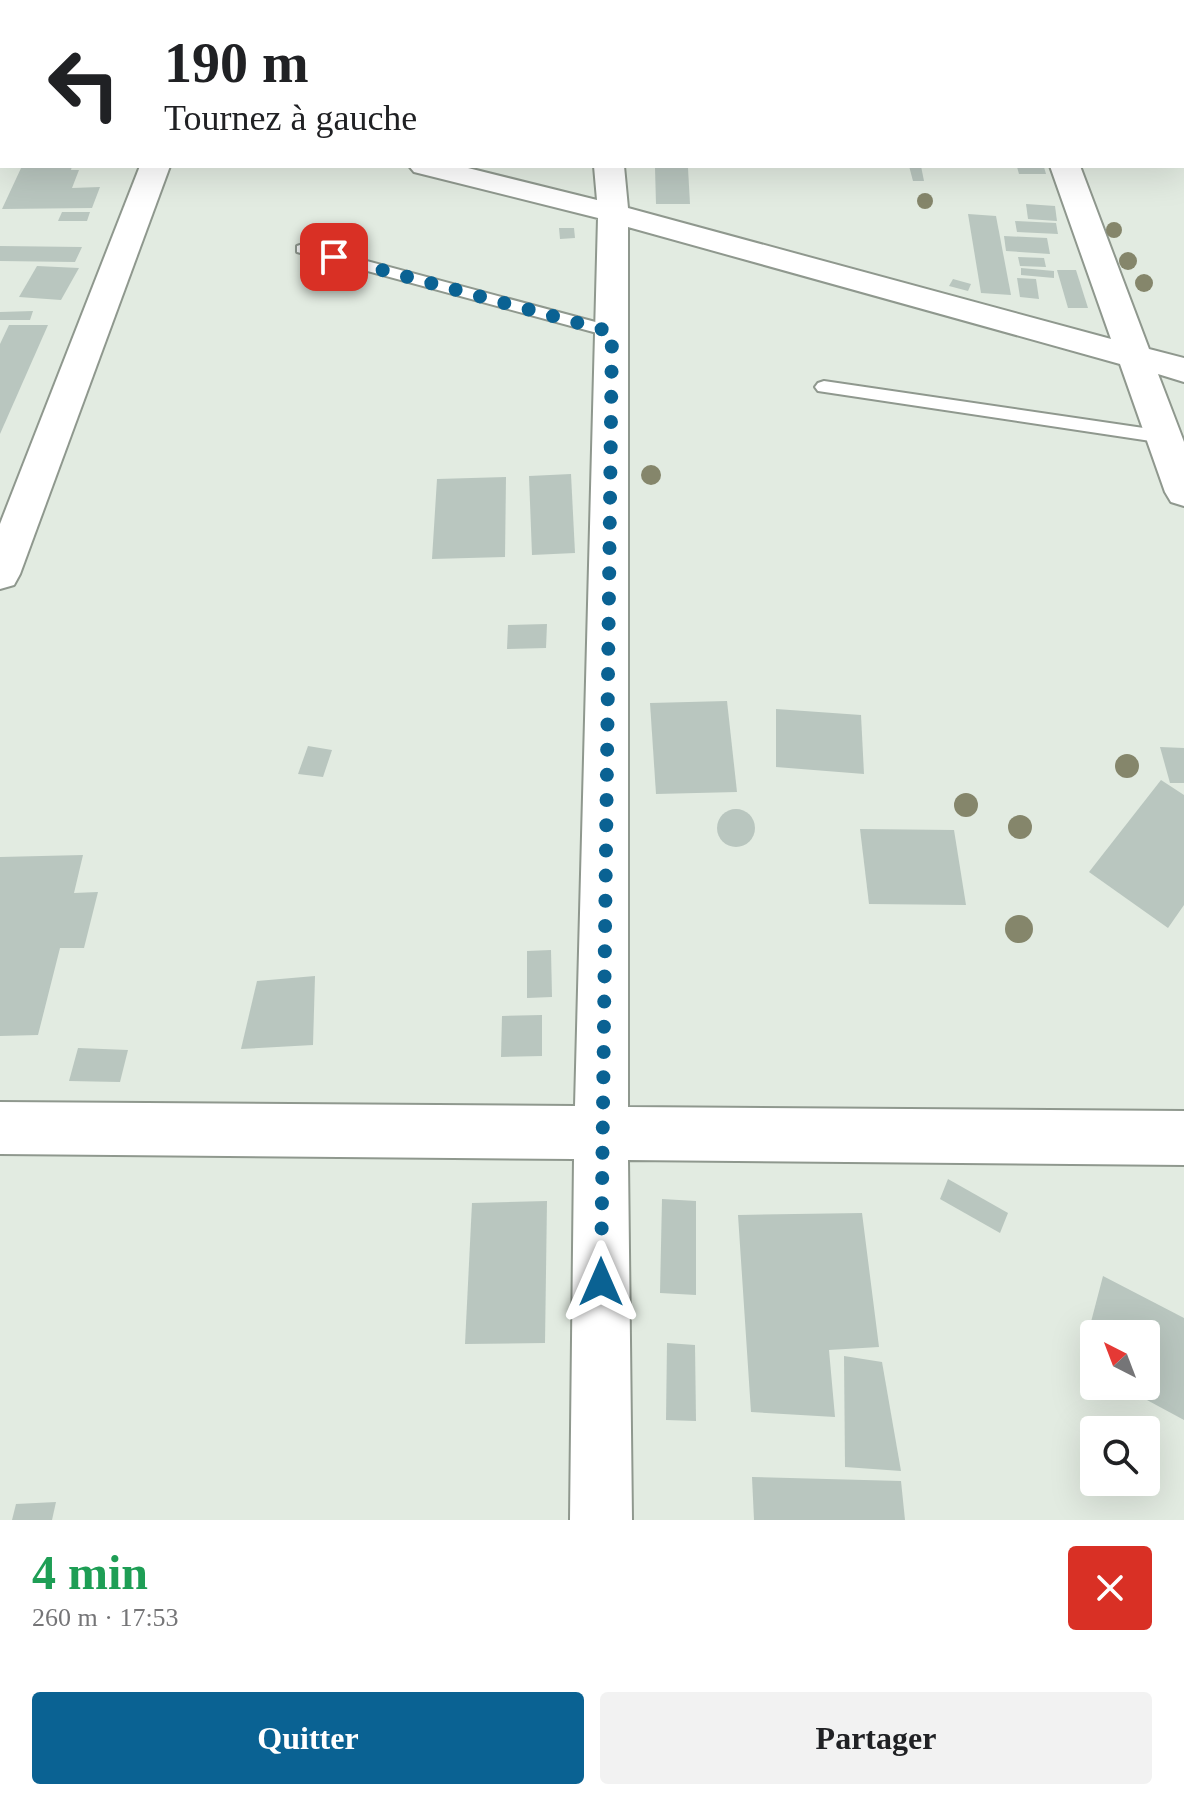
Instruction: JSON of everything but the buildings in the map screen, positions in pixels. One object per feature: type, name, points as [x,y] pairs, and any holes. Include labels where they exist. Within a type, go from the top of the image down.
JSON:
[{"type":"street","points":[[0,574],[7,514],[154,168]]},
{"type":"street","points":[[432,168],[613,213],[1184,370]]},
{"type":"street","points":[[601,1520],[601,1133],[613,213],[609,168]]},
{"type":"street","points":[[1066,168],[1184,492]]},
{"type":"street","points":[[0,1128],[1184,1138]]},
{"type":"lane","points":[[303,249],[612,332]]},
{"type":"lane","points":[[824,387],[1164,437]]},
{"type":"route","points":[[334,257],[612,332],[601,1282]]}]
